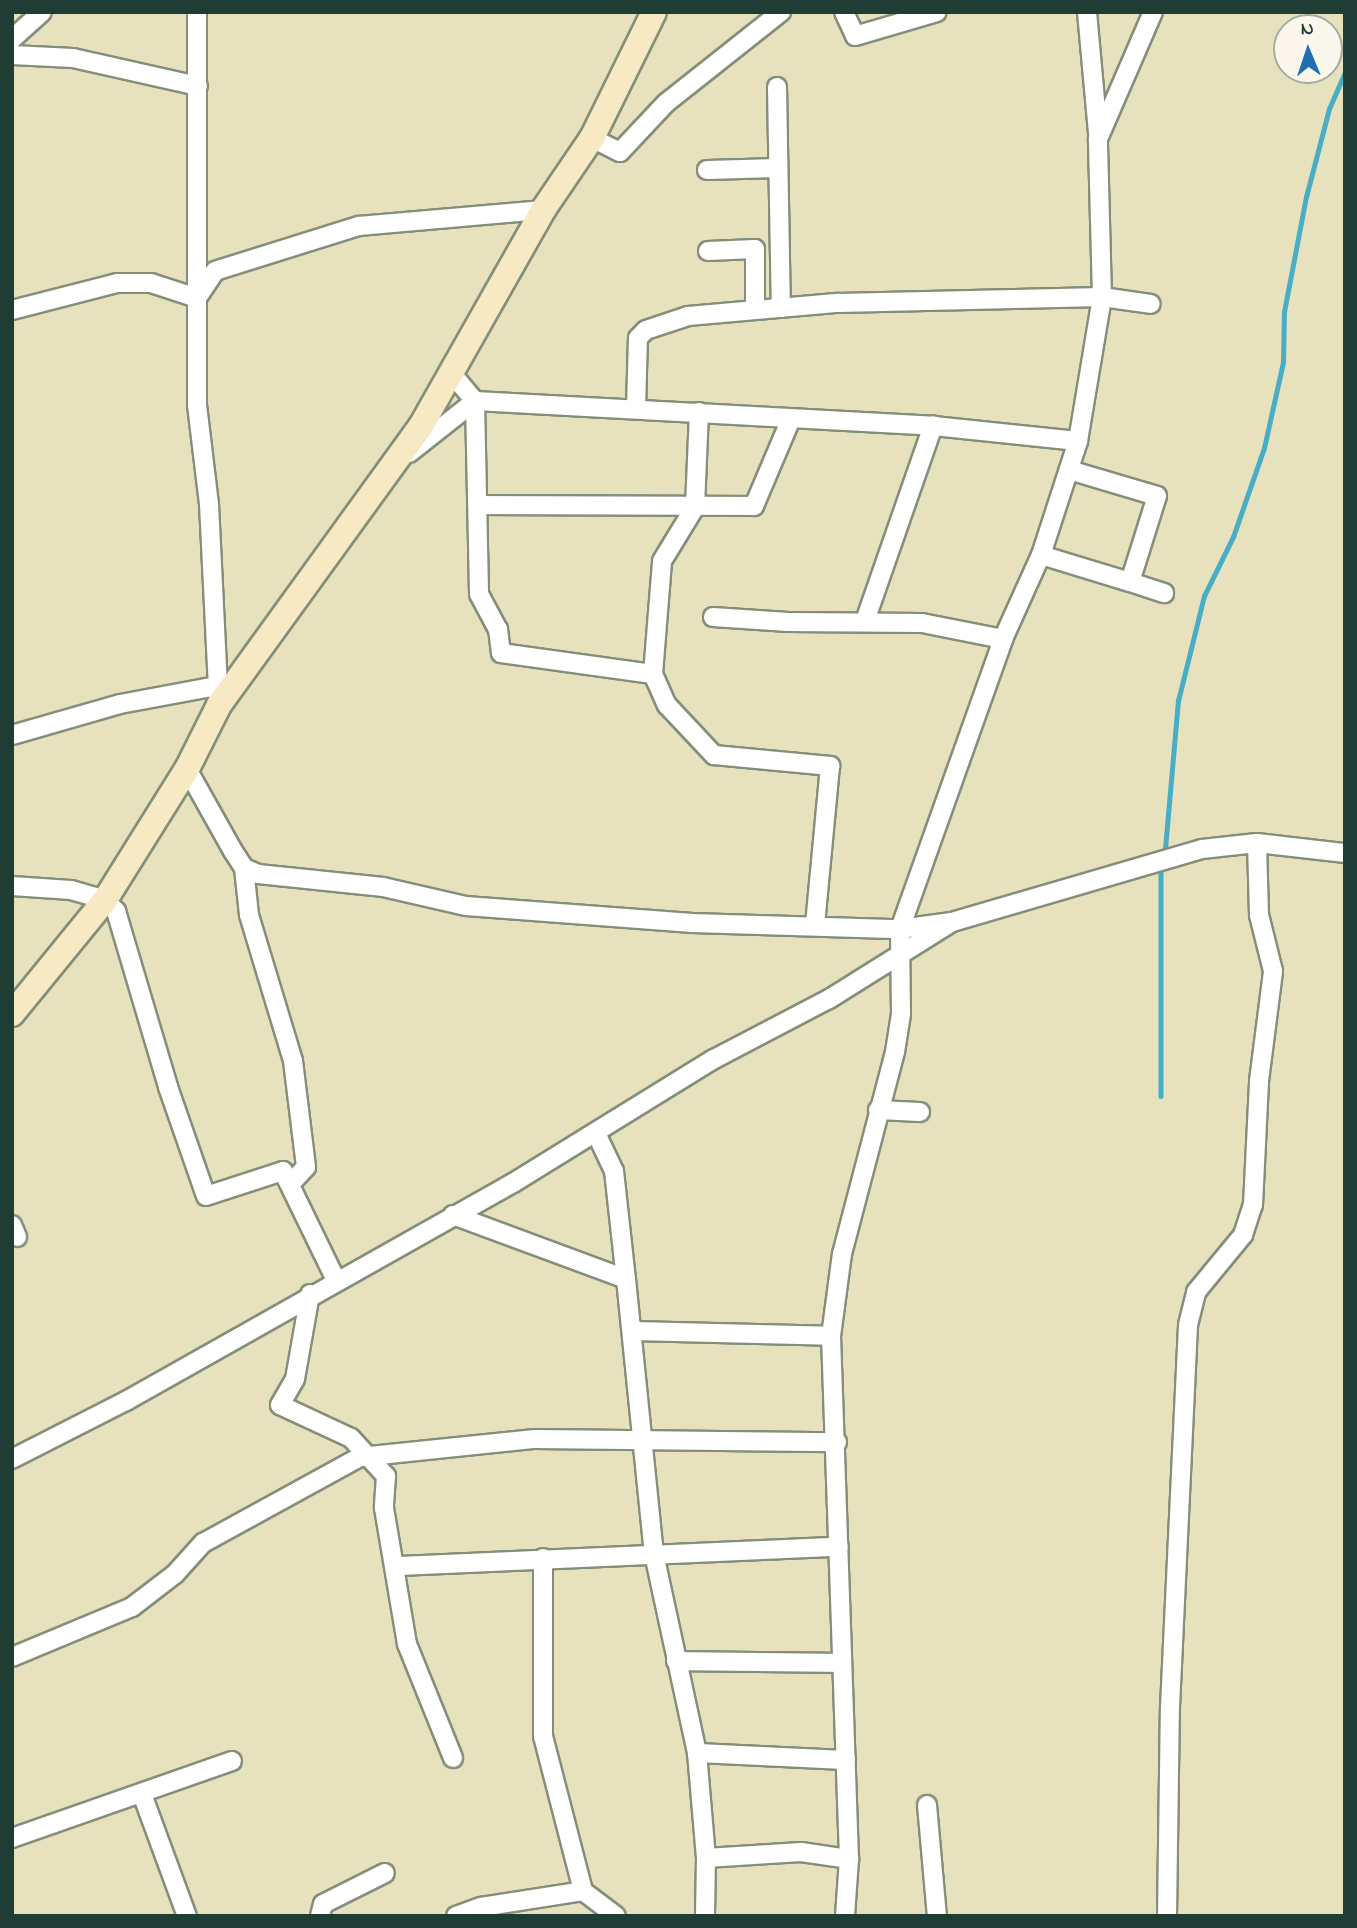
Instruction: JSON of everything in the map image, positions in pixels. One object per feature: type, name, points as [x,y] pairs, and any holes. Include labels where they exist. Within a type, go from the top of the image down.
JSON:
[{"type":"street","points":[[12,38],[42,12]]},
{"type":"street","points":[[197,12],[197,405],[209,504],[218,695]]},
{"type":"street","points":[[12,1014],[106,900],[187,769],[218,695],[393,466],[453,375],[543,210],[592,138],[654,12]]},
{"type":"street","points":[[592,138],[620,152],[666,103],[781,12]]},
{"type":"street","points":[[844,12],[855,36],[937,12]]},
{"type":"street","points":[[845,1916],[849,1859],[839,1664],[837,1443],[831,1336],[842,1254],[901,1014],[900,929],[1003,639],[1041,555],[1078,441],[1102,297],[1098,139],[1087,12]]},
{"type":"street","points":[[1098,139],[1153,12]]},
{"type":"street","points":[[12,55],[73,58],[198,86]]},
{"type":"street","points":[[777,87],[781,308]]},
{"type":"street","points":[[707,170],[778,168]]},
{"type":"street","points":[[197,298],[215,271],[359,226],[543,210]]},
{"type":"street","points":[[708,251],[755,249],[755,310]]},
{"type":"street","points":[[12,310],[117,284],[151,283],[197,298]]},
{"type":"street","points":[[636,408],[636,343],[642,334],[688,316],[781,308],[1102,297],[1151,304]]},
{"type":"street","points":[[453,375],[475,401],[479,594],[498,629],[501,653],[653,674]]},
{"type":"street","points":[[393,466],[475,401],[933,426],[1078,441]]},
{"type":"street","points":[[699,412],[695,507],[662,561],[653,674],[667,705],[714,755],[830,765],[815,925]]},
{"type":"street","points":[[479,505],[754,506],[791,419]]},
{"type":"street","points":[[866,621],[933,426]]},
{"type":"street","points":[[1069,470],[1157,496],[1130,582]]},
{"type":"street","points":[[1041,555],[1164,593]]},
{"type":"street","points":[[713,617],[789,622],[922,623],[1003,639]]},
{"type":"street","points":[[12,735],[120,704],[218,695]]},
{"type":"street","points":[[187,769],[244,867],[249,915],[293,1061],[306,1167],[290,1184]]},
{"type":"street","points":[[244,867],[258,874],[383,887],[466,906],[692,923],[900,929],[952,922],[1202,849],[1257,843],[1345,853]]},
{"type":"street","points":[[1167,1916],[1170,1707],[1188,1325],[1196,1292],[1243,1235],[1253,1205],[1259,1081],[1273,971],[1259,915],[1257,843]]},
{"type":"street","points":[[12,886],[71,890],[106,900],[123,925],[168,1087],[206,1196],[283,1171],[336,1280]]},
{"type":"street","points":[[12,1459],[126,1401],[453,1215],[596,1133],[714,1059],[899,958],[952,922]]},
{"type":"street","points":[[878,1110],[920,1112]]},
{"type":"street","points":[[596,1133],[614,1171],[654,1555],[697,1753],[706,1858],[705,1916]]},
{"type":"street","points":[[453,1215],[626,1279]]},
{"type":"street","points":[[310,1294],[295,1379],[280,1405],[351,1437],[386,1476],[384,1508],[397,1566],[407,1644],[453,1758]]},
{"type":"street","points":[[632,1331],[831,1336]]},
{"type":"street","points":[[12,1657],[132,1607],[175,1574],[203,1544],[367,1456],[535,1439],[837,1443]]},
{"type":"street","points":[[397,1566],[839,1547]]},
{"type":"street","points":[[543,1558],[543,1736],[583,1891],[616,1916]]},
{"type":"street","points":[[676,1661],[839,1664]]},
{"type":"street","points":[[697,1753],[846,1760]]},
{"type":"street","points":[[12,1838],[232,1761]]},
{"type":"street","points":[[142,1794],[187,1916]]},
{"type":"street","points":[[927,1805],[937,1916]]},
{"type":"street","points":[[706,1858],[802,1852],[849,1859]]},
{"type":"street","points":[[320,1916],[323,1903],[385,1873]]},
{"type":"street","points":[[456,1916],[481,1907],[583,1891]]},
{"type":"waterway","points":[[1165,849],[1178,701],[1204,596],[1233,537],[1264,448],[1283,362],[1284,312],[1306,197],[1329,109],[1345,72]]},
{"type":"waterway","points":[[1161,869],[1161,1096]]}]
